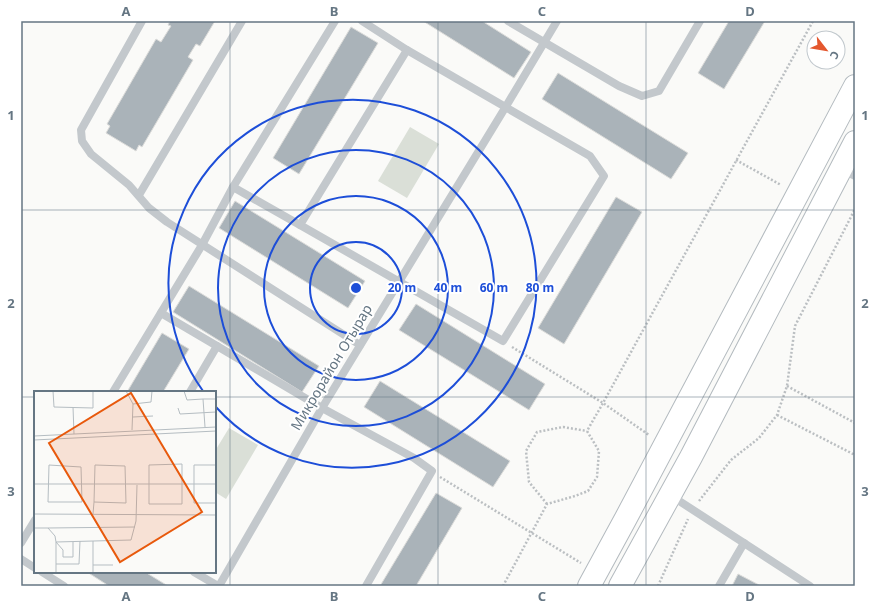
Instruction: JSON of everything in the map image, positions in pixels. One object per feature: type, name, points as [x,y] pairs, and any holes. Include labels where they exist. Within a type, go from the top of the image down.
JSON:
[{"type":"street","points":[[589,586],[855,86]]},
{"type":"street","points":[[620,586],[848,172],[855,142]]},
{"type":"lane","points":[[142,21],[81,130],[82,141],[91,154],[129,184],[150,208],[167,222],[360,345]]},
{"type":"lane","points":[[139,195],[242,21]]},
{"type":"lane","points":[[114,391],[202,245],[233,187],[335,21]]},
{"type":"lane","points":[[233,187],[503,341],[604,176],[590,156],[407,50],[362,21]]},
{"type":"lane","points":[[508,21],[619,86],[642,96],[659,91],[700,21]]},
{"type":"lane","name":"Микрорайон Отырар","points":[[219,586],[322,408],[557,21]]},
{"type":"lane","points":[[300,225],[407,50]]},
{"type":"lane","points":[[161,313],[322,408],[414,458],[432,471],[366,586]]},
{"type":"lane","points":[[191,391],[217,346]]},
{"type":"lane","points":[[670,495],[810,586]]},
{"type":"lane","points":[[21,543],[34,522]]},
{"type":"lane","points":[[719,586],[744,543]]},
{"type":"lane","points":[[21,559],[34,567]]},
{"type":"lane","points":[[44,573],[64,586]]},
{"type":"lane","points":[[196,573],[219,586]]},
{"type":"path","points":[[587,431],[814,21]]},
{"type":"path","points":[[736,160],[781,186]]},
{"type":"path","points":[[658,586],[692,510],[731,460],[759,438],[777,415],[787,386],[796,326],[855,209]]},
{"type":"path","points":[[503,341],[649,434]]},
{"type":"path","points":[[787,386],[855,423]]},
{"type":"path","points":[[777,415],[855,455]]},
{"type":"path","points":[[502,586],[548,504],[588,491],[597,477],[599,451],[587,431],[563,427],[537,432],[526,450],[529,482],[548,504]]},
{"type":"path","points":[[432,471],[581,563]]},
{"type":"shaded area","points":[[410,127],[439,144],[407,198],[378,181]]},
{"type":"shaded area","points":[[229,428],[258,445],[226,499],[216,493],[216,449]]},
{"type":"building","points":[[170,21],[215,21],[200,46],[196,44],[188,57],[193,60],[142,147],[139,145],[136,151],[106,133],[110,126],[107,124],[156,39],[161,42],[171,26],[168,25]]},
{"type":"building","points":[[423,21],[482,21],[531,52],[514,78]]},
{"type":"building","points":[[729,21],[765,21],[724,89],[698,73]]},
{"type":"building","points":[[351,27],[378,43],[299,174],[273,158]]},
{"type":"building","points":[[558,73],[688,153],[671,179],[542,99]]},
{"type":"building","points":[[616,197],[642,212],[564,344],[538,328]]},
{"type":"building","points":[[235,201],[365,281],[348,308],[219,228]]},
{"type":"building","points":[[189,286],[319,366],[302,392],[173,312]]},
{"type":"building","points":[[416,304],[545,384],[529,410],[399,330]]},
{"type":"building","points":[[162,333],[189,349],[164,391],[128,391]]},
{"type":"building","points":[[380,381],[510,461],[493,487],[364,407]]},
{"type":"building","points":[[436,493],[462,508],[416,586],[380,586]]},
{"type":"building","points":[[89,573],[147,573],[168,586],[109,586]]},
{"type":"building","points":[[738,574],[761,586],[732,586]]}]
